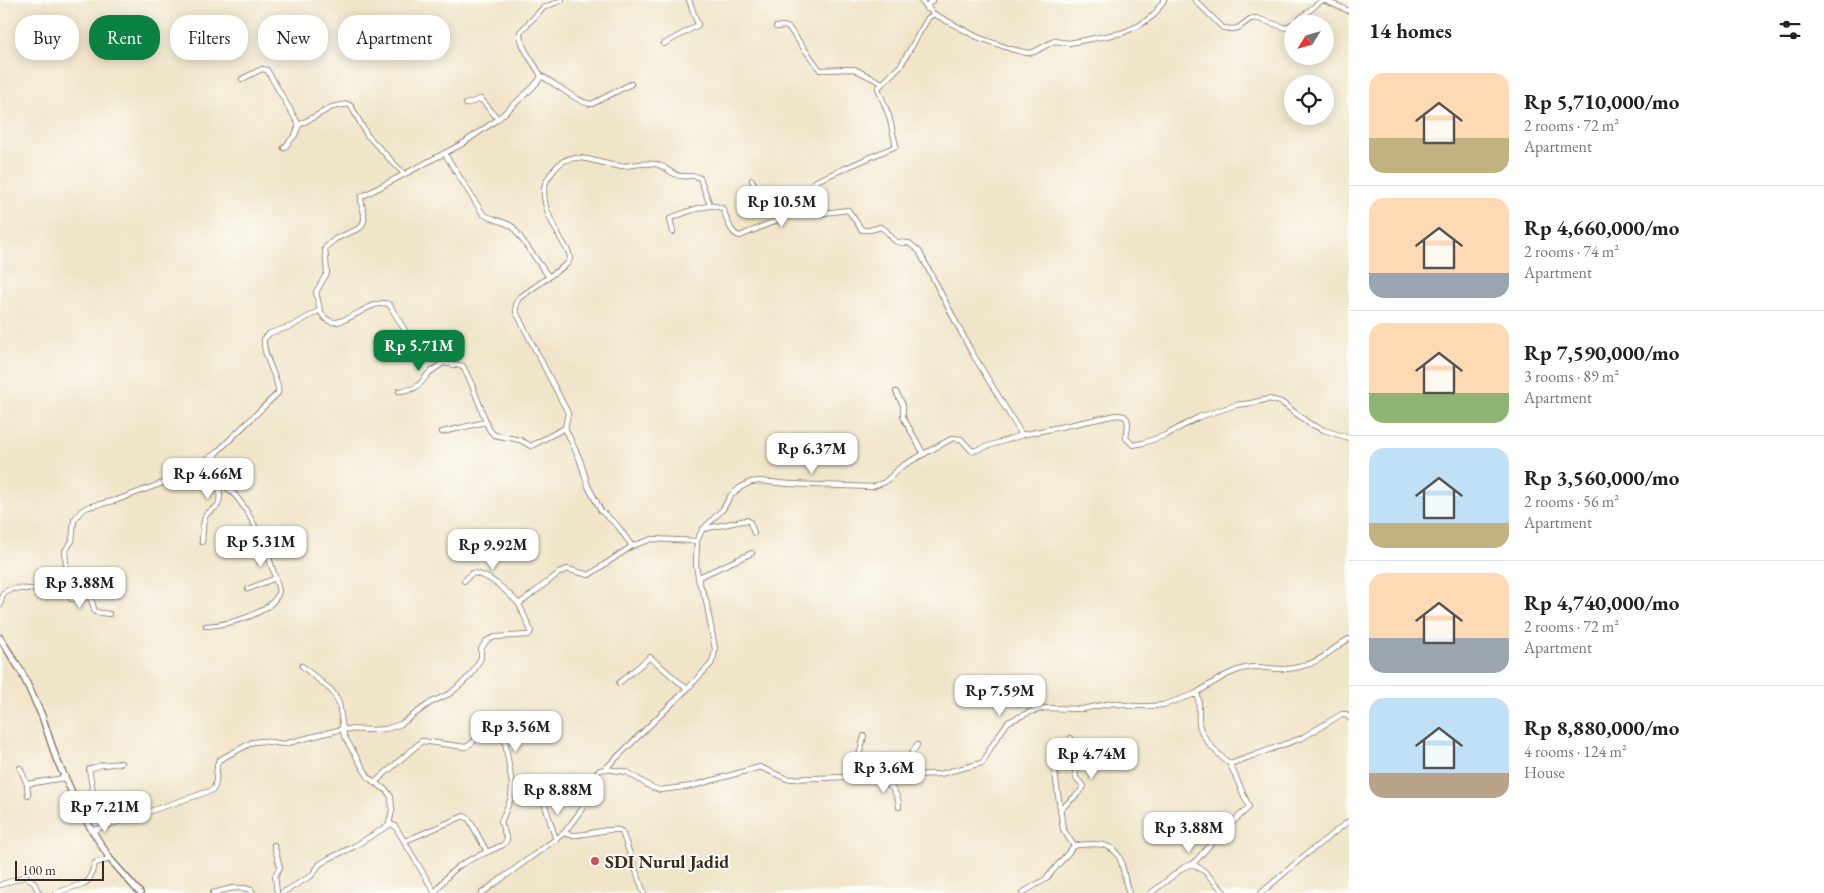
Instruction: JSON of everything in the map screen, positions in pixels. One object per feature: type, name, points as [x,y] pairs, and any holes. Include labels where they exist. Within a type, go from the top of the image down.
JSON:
[{"type":"street","points":[[664,44],[698,25],[689,0]]},
{"type":"street","points":[[920,0],[934,14],[977,36],[1010,49],[1027,53],[1034,52],[1054,41],[1069,43],[1122,33],[1140,25],[1154,15],[1164,0]]},
{"type":"street","points":[[927,9],[929,3],[933,0]]},
{"type":"street","points":[[1195,0],[1223,28],[1232,30],[1256,18],[1284,27]]},
{"type":"street","points":[[558,1],[537,12],[520,32],[526,52],[541,76],[584,102],[592,104],[631,84]]},
{"type":"street","points":[[1303,15],[1321,1],[1326,1],[1349,11]]},
{"type":"street","points":[[934,14],[928,18],[900,65],[879,86],[878,90],[890,116],[896,146],[813,182],[811,186],[818,203],[825,213],[848,210],[862,230],[881,227],[894,242],[898,244],[909,243],[919,251],[971,351],[1022,435]]},
{"type":"street","points":[[776,27],[784,26],[790,28],[820,70],[854,69],[882,84]]},
{"type":"street","points":[[242,79],[262,68],[267,70],[299,125]]},
{"type":"street","points":[[541,76],[540,80],[498,119],[470,139],[445,154],[363,195],[361,197],[365,219],[363,224],[360,228],[335,239],[326,246],[327,274],[316,292],[322,316],[335,323],[346,320],[376,304],[389,304],[407,334],[421,335],[426,349],[443,363],[463,366],[486,422],[494,435],[520,440],[531,446],[566,428]]},
{"type":"street","points":[[466,104],[481,99],[498,119]]},
{"type":"street","points":[[284,148],[295,135],[299,125],[332,107],[348,104],[352,106],[367,135],[404,174]]},
{"type":"street","points":[[445,154],[484,214],[489,218],[506,222],[549,277]]},
{"type":"street","points":[[632,546],[617,525],[601,512],[588,486],[580,460],[566,428],[568,413],[516,312],[516,303],[519,298],[567,264],[570,259],[569,253],[548,212],[543,189],[547,178],[558,165],[567,160],[587,158],[619,166],[653,163],[682,176],[697,176],[702,181],[710,205]]},
{"type":"street","points":[[752,180],[757,192],[770,198],[778,219]]},
{"type":"street","points":[[673,232],[670,219],[710,205],[720,206],[723,209],[733,232],[738,236],[818,203]]},
{"type":"street","points":[[109,614],[95,612],[89,597],[71,599],[67,582],[65,551],[72,541],[74,520],[88,507],[117,500],[171,480],[215,454],[278,393],[278,385],[266,357],[264,344],[266,335],[292,326],[320,310]]},
{"type":"street","points":[[399,391],[417,388],[429,374],[443,363]]},
{"type":"street","points":[[896,392],[903,405],[903,417],[923,453]]},
{"type":"street","points":[[605,769],[711,664],[715,649],[706,600],[698,578],[696,565],[697,541],[702,530],[723,509],[732,495],[751,482],[872,487],[885,482],[902,466],[923,453],[953,438],[961,439],[972,450],[1022,435],[1117,415],[1128,419],[1126,438],[1133,445],[1166,435],[1199,417],[1236,405],[1269,399],[1281,402],[1310,424],[1349,438]]},
{"type":"street","points":[[442,432],[486,422]]},
{"type":"street","points":[[202,542],[206,514],[218,505],[215,454]]},
{"type":"street","points":[[206,626],[218,625],[258,612],[278,595],[279,591],[276,578],[251,518],[228,487],[218,482]]},
{"type":"street","points":[[702,530],[747,520],[750,522],[754,533]]},
{"type":"street","points":[[519,604],[567,569],[589,575],[632,546],[655,539],[697,541]]},
{"type":"street","points":[[698,578],[752,553]]},
{"type":"street","points":[[91,831],[213,790],[216,785],[216,771],[219,760],[253,742],[263,740],[284,744],[342,729],[386,729],[401,724],[430,703],[451,693],[471,676],[478,667],[482,658],[481,649],[486,641],[495,636],[527,636],[531,631],[519,604],[507,590],[478,574],[472,573],[464,581]]},
{"type":"street","points":[[248,589],[276,578]]},
{"type":"street","points":[[0,605],[3,593],[8,589],[34,589],[67,582]]},
{"type":"street","points":[[0,638],[21,672],[42,716],[64,778],[91,831],[110,859],[140,893]]},
{"type":"street","points":[[482,893],[564,833],[582,809],[591,777],[600,770],[627,772],[651,787],[660,790],[692,786],[760,767],[787,779],[940,774],[982,763],[990,747],[1008,722],[1030,712],[1045,708],[1076,710],[1113,703],[1130,706],[1163,705],[1194,694],[1237,671],[1257,667],[1283,670],[1299,668],[1314,663],[1325,658],[1349,639]]},
{"type":"street","points":[[620,683],[650,657],[687,689]]},
{"type":"street","points":[[282,893],[312,876],[320,864],[328,858],[360,843],[388,824],[392,810],[391,797],[387,791],[369,778],[344,736],[342,714],[339,703],[332,691],[302,666]]},
{"type":"street","points":[[1151,893],[1184,867],[1193,864],[1217,837],[1249,807],[1230,764],[1221,756],[1199,724],[1200,704],[1198,696],[1194,694]]},
{"type":"street","points":[[1230,764],[1302,738],[1342,714],[1346,714],[1349,718]]},
{"type":"street","points":[[374,783],[422,741],[465,747],[471,744],[479,734],[486,732],[503,739],[512,784],[511,798],[501,822],[508,840],[503,845],[464,861],[444,879],[435,893],[395,826],[388,824]]},
{"type":"street","points":[[854,776],[864,736]]},
{"type":"street","points":[[1060,811],[1064,804],[1083,790],[1084,786],[1076,778],[1071,738]]},
{"type":"street","points":[[884,776],[910,756],[917,745]]},
{"type":"street","points":[[82,814],[93,806],[96,800],[88,769],[121,763]]},
{"type":"street","points":[[1054,766],[1063,829],[1074,846]]},
{"type":"street","points":[[20,768],[28,795]]},
{"type":"street","points":[[877,776],[891,786],[897,794],[900,807]]},
{"type":"street","points":[[26,784],[64,778]]},
{"type":"street","points":[[543,799],[556,840]]},
{"type":"street","points":[[405,841],[464,816],[468,819],[487,852]]},
{"type":"street","points":[[1261,893],[1304,856],[1349,822]]},
{"type":"street","points":[[564,833],[573,835],[603,830],[619,830],[644,893]]},
{"type":"street","points":[[1022,893],[1046,879],[1074,846],[1088,844],[1114,849],[1119,855],[1129,893]]},
{"type":"street","points":[[274,845],[280,867],[275,876],[277,893]]},
{"type":"street","points":[[56,893],[85,884],[95,864],[110,859]]},
{"type":"street","points":[[1193,864],[1204,871],[1225,893]]},
{"type":"street","points":[[0,885],[28,876],[39,893]]},
{"type":"street","points":[[213,893],[246,888],[253,893]]},
{"type":"place","name":"SDI Nurul Jadid","points":[[595,861]]}]
